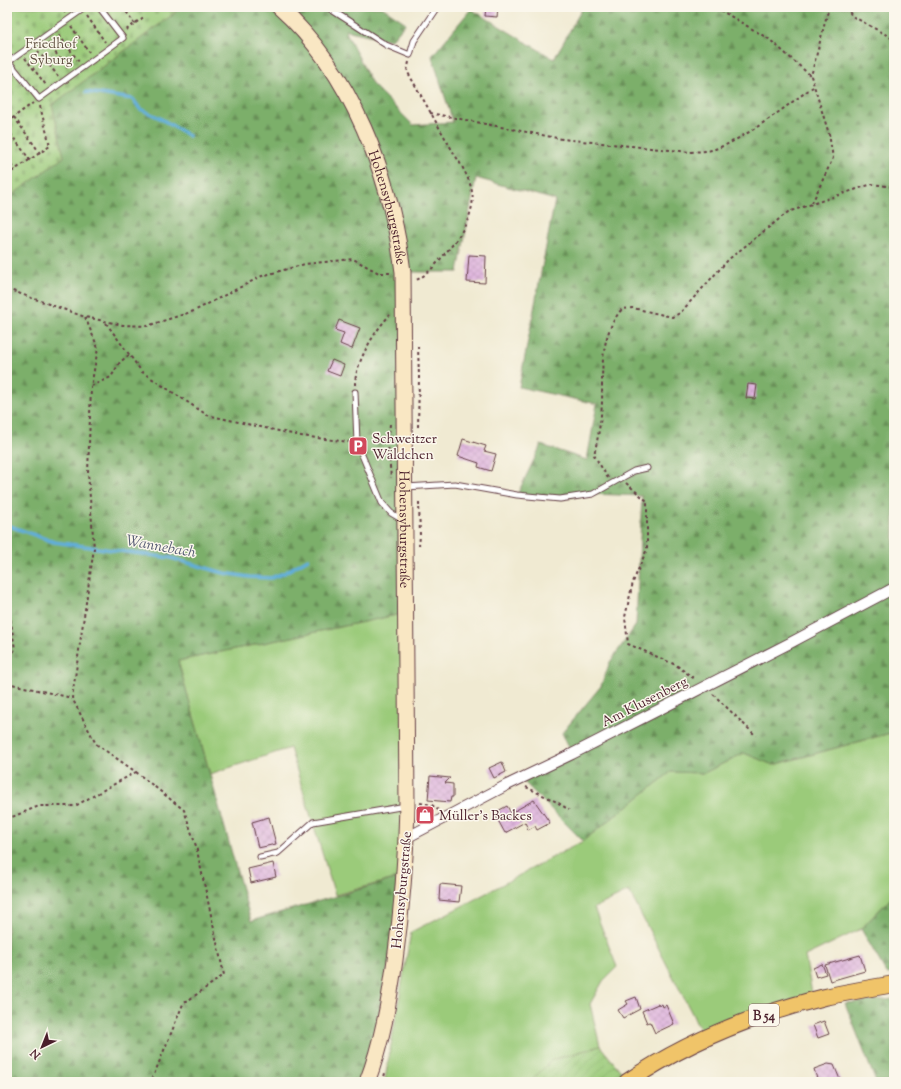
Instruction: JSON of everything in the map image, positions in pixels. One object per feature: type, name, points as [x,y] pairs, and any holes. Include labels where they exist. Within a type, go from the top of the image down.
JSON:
[{"type":"main road","name":"Hohensyburgstraße","points":[[283,10],[312,42],[333,72],[356,111],[375,152],[396,226],[403,287],[407,803],[405,876],[400,925],[387,1013],[381,1040],[367,1082]]},
{"type":"main road","name":"B 54","points":[[627,1082],[705,1039],[767,1014],[826,997],[894,984]]},
{"type":"street","name":"Am Klusenberg","points":[[406,838],[513,782],[572,754],[797,640],[894,588]]},
{"type":"lane","points":[[84,8],[8,62],[39,99],[82,66],[123,38],[99,7]]},
{"type":"lane","points":[[327,7],[386,45],[410,55],[414,41],[437,7]]},
{"type":"lane","points":[[355,392],[357,443],[382,503],[391,513],[406,522]]},
{"type":"lane","points":[[405,487],[455,484],[517,495],[560,499],[593,494],[634,471],[647,468]]},
{"type":"lane","points":[[260,857],[278,853],[313,822],[407,803]]},
{"type":"path","points":[[123,7],[135,24]]},
{"type":"path","points":[[262,7],[283,10]]},
{"type":"path","points":[[715,7],[769,39],[810,76]]},
{"type":"path","points":[[812,204],[834,158],[829,134],[810,76],[829,7]]},
{"type":"path","points":[[846,7],[852,16],[890,37],[894,41]]},
{"type":"path","points":[[84,8],[109,48]]},
{"type":"path","points":[[121,35],[144,16]]},
{"type":"path","points":[[67,20],[94,58]]},
{"type":"path","points":[[54,29],[82,66]]},
{"type":"path","points":[[43,37],[72,74]]},
{"type":"path","points":[[33,44],[62,81]]},
{"type":"path","points":[[21,53],[50,90]]},
{"type":"path","points":[[403,287],[422,278],[457,240],[467,221],[472,203],[472,192],[465,173],[407,71],[410,55]]},
{"type":"path","points":[[430,113],[562,139],[690,152],[711,150],[726,144],[763,122],[813,87]]},
{"type":"path","points":[[7,122],[39,99],[50,146],[7,175]]},
{"type":"path","points":[[14,117],[40,153]]},
{"type":"path","points":[[7,129],[30,160]]},
{"type":"path","points":[[7,160],[15,170]]},
{"type":"path","points":[[612,483],[594,455],[598,441],[602,388],[601,373],[607,337],[615,317],[622,309],[633,308],[672,317],[680,313],[729,259],[788,212],[872,184],[894,187]]},
{"type":"path","points":[[7,289],[85,317],[123,325],[147,326],[194,311],[262,276],[305,264],[352,259],[379,272],[392,273]]},
{"type":"path","points":[[355,392],[355,379],[362,358],[384,321],[393,312],[393,320]]},
{"type":"path","points":[[85,317],[98,348],[91,387],[88,474],[94,548],[72,698],[96,744],[136,772],[184,810],[196,846],[224,975],[183,1004],[151,1082]]},
{"type":"path","points":[[106,322],[142,372],[207,415],[300,436],[357,443]]},
{"type":"path","points":[[91,387],[111,377],[120,362],[129,355]]},
{"type":"path","points":[[390,422],[388,443],[391,482]]},
{"type":"path","points":[[620,479],[633,488],[647,501],[648,518],[647,548],[633,582],[625,617],[628,644],[676,665],[704,686],[756,736]]},
{"type":"path","points":[[7,596],[15,649],[7,666]]},
{"type":"path","points":[[7,683],[72,698]]},
{"type":"path","points":[[7,819],[39,806],[75,806],[136,772]]},
{"type":"path","points":[[513,782],[541,794],[569,810]]},
{"type":"path","points":[[407,803],[432,805],[446,818]]},
{"type":"green space","name":"Friedhof Syburg","points":[[7,7],[173,7],[176,12],[52,105],[64,157],[8,198],[7,197]]},
{"type":"green space","points":[[173,7],[279,7],[289,15],[297,7],[382,7],[406,23],[391,40],[345,30],[372,84],[413,125],[453,122],[432,56],[471,9],[554,59],[583,7],[894,7],[894,732],[773,765],[744,753],[704,773],[671,772],[583,841],[521,779],[572,754],[562,733],[601,686],[610,662],[636,625],[642,496],[593,494],[560,499],[517,495],[541,445],[587,460],[597,404],[519,387],[555,200],[476,178],[458,272],[403,272],[406,613],[178,661],[251,921],[405,876],[367,1082],[7,1082],[7,197],[64,157],[52,105],[176,12]]},
{"type":"green space","points":[[406,613],[405,876],[335,895],[290,748],[210,774],[178,661]]},
{"type":"green space","points":[[894,732],[894,895],[861,929],[805,956],[812,993],[702,1033],[629,891],[594,908],[617,967],[603,981],[590,1004],[600,1046],[552,1060],[530,1082],[388,1082],[385,1079],[411,932],[583,841],[671,772],[704,773],[744,753],[774,765]]},
{"type":"green space","points":[[894,895],[894,973],[887,974],[861,929]]},
{"type":"green space","points":[[894,999],[894,1082],[876,1082],[845,1003]]},
{"type":"green space","points":[[600,1046],[624,1075],[614,1082],[530,1082],[552,1060]]},
{"type":"building","points":[[486,7],[498,7],[497,17],[485,16]]},
{"type":"building","points":[[469,255],[486,256],[485,283],[467,282]]},
{"type":"building","points":[[339,320],[360,328],[352,349],[340,344],[344,333],[335,330]]},
{"type":"building","points":[[332,360],[344,365],[340,376],[327,371]]},
{"type":"building","points":[[748,384],[757,385],[755,399],[746,398]]},
{"type":"building","points":[[463,439],[486,446],[484,451],[496,454],[491,471],[478,467],[479,463],[458,456]]},
{"type":"building","points":[[502,762],[506,772],[494,778],[489,768]]},
{"type":"building","points":[[430,776],[450,778],[445,783],[453,784],[453,797],[451,797],[450,802],[428,800]]},
{"type":"building","points":[[534,800],[550,823],[537,830],[535,826],[528,830],[525,822],[505,833],[494,813],[507,806],[511,813]]},
{"type":"building","points":[[420,808],[431,808],[431,818],[420,820]]},
{"type":"building","points":[[269,817],[276,844],[258,848],[252,822]]},
{"type":"building","points":[[273,863],[276,877],[251,883],[248,869]]},
{"type":"building","points":[[440,884],[461,886],[459,902],[439,900]]},
{"type":"building","points":[[860,955],[865,971],[830,981],[825,965]]},
{"type":"building","points":[[822,964],[826,974],[816,977],[813,968]]},
{"type":"building","points":[[636,997],[640,1009],[623,1018],[618,1010],[628,1004],[626,1001]]},
{"type":"building","points":[[658,1004],[659,1006],[662,1004],[663,1007],[666,1005],[674,1024],[655,1033],[650,1022],[647,1023],[642,1011]]},
{"type":"building","points":[[824,1021],[829,1034],[818,1038],[813,1025]]},
{"type":"building","points":[[828,1064],[834,1065],[841,1082],[818,1082],[814,1069]]},
{"type":"waterway","points":[[86,92],[133,99],[140,109],[158,117],[189,136]]},
{"type":"waterway","name":"Wannebach","points":[[7,525],[54,542],[171,558],[224,573],[249,577],[271,578],[284,573],[308,559]]},
{"type":"place","name":"Schweitzer Wäldchen","points":[[358,446]]},
{"type":"place","name":"Müller's Backes","points":[[425,815]]}]
